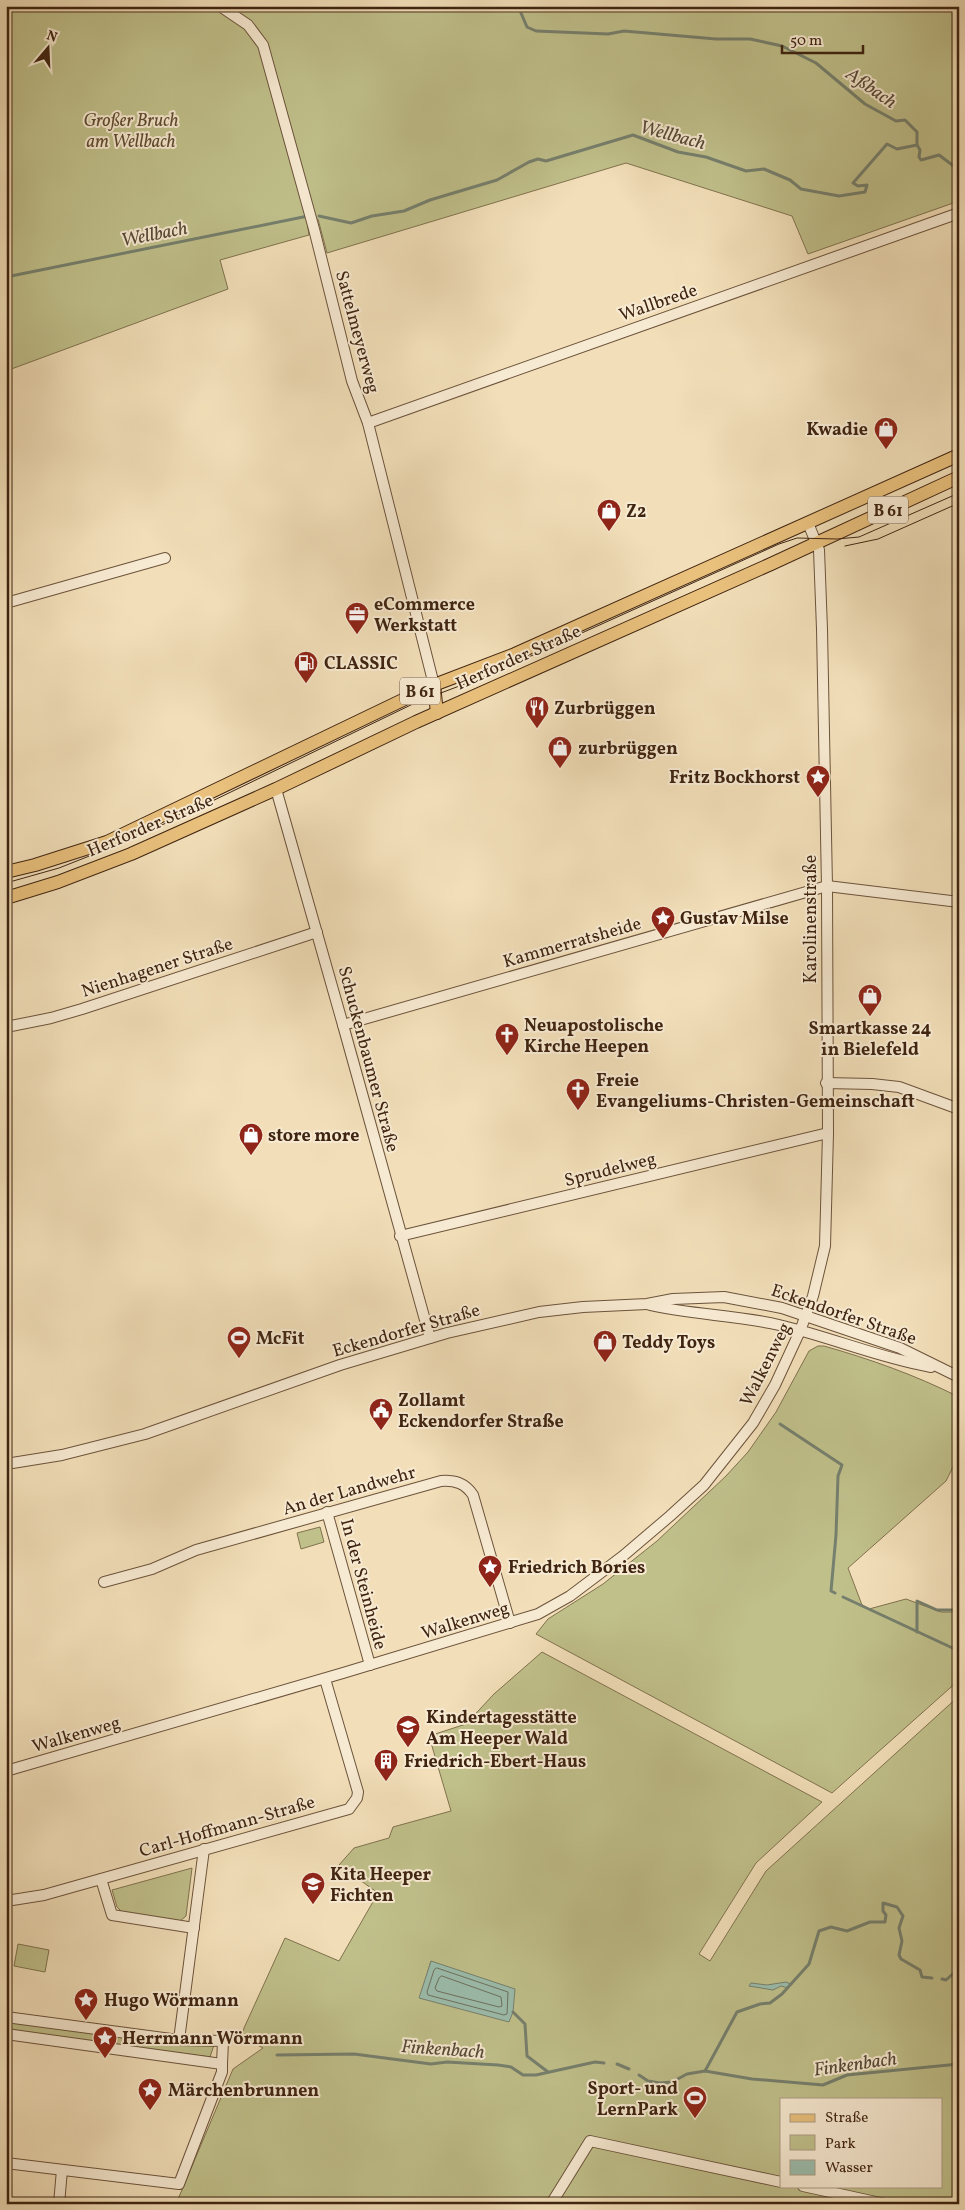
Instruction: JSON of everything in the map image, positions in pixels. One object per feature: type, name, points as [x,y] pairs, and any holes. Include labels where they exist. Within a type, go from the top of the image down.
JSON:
[{"type":"main road","name":"Herforder Straße","points":[[6,872],[56,859],[116,839],[434,685],[515,654],[959,455]]},
{"type":"main road","name":"Herforder Straße","points":[[6,898],[58,882],[114,861],[276,790],[437,713],[959,476]]},
{"type":"main road","points":[[434,685],[437,713]]},
{"type":"street","name":"Sattelmeyerweg","points":[[220,6],[248,25],[263,46],[314,229],[352,381],[368,423],[434,685]]},
{"type":"street","name":"Wallbrede","points":[[368,423],[959,212]]},
{"type":"street","name":"Karolinenstraße","points":[[807,1315],[825,1246],[828,1133],[826,1083],[827,886],[821,604],[817,542],[808,523]]},
{"type":"street","points":[[6,603],[165,558]]},
{"type":"street","name":"Schuckenbaumer Straße","points":[[276,790],[344,1024],[400,1236],[430,1338]]},
{"type":"street","name":"Kammerratsheide","points":[[344,1024],[827,886],[959,902]]},
{"type":"street","name":"Nienhagener Straße","points":[[6,1028],[82,1009],[317,932]]},
{"type":"street","points":[[826,1083],[872,1084],[899,1087],[959,1109]]},
{"type":"street","name":"Sprudelweg","points":[[400,1236],[828,1133]]},
{"type":"street","name":"Eckendorfer Straße","points":[[6,1464],[62,1455],[145,1434],[340,1365],[430,1338],[539,1312],[583,1307],[647,1304],[673,1299],[724,1297],[771,1305],[807,1315],[900,1348],[959,1377]]},
{"type":"street","name":"Eckendorfer Straße","points":[[647,1304],[671,1310],[742,1318],[800,1331],[884,1357],[938,1368]]},
{"type":"street","name":"Walkenweg","points":[[6,1772],[510,1623],[538,1614],[570,1596],[623,1556],[704,1485],[753,1423],[775,1384],[807,1315]]},
{"type":"street","name":"An der Landwehr","points":[[104,1582],[152,1569],[196,1550],[441,1481],[460,1483],[473,1495],[510,1623]]},
{"type":"street","name":"In der Steinheide","points":[[328,1512],[370,1665]]},
{"type":"street","name":"Carl-Hoffmann-Straße","points":[[6,1901],[44,1895],[349,1809],[357,1798],[356,1782],[324,1678]]},
{"type":"street","points":[[179,2040],[204,1849]]},
{"type":"street","points":[[101,1879],[112,1915],[194,1928]]},
{"type":"street","points":[[6,2017],[179,2040],[223,2041],[222,2072],[179,2184],[6,2163]]},
{"type":"street","points":[[6,2034],[222,2064]]},
{"type":"street","points":[[551,2204],[590,2141],[780,2182]]},
{"type":"street","points":[[59,2204],[62,2170]]},
{"type":"street","points":[[812,2188],[885,2204]]},
{"type":"green space","name":"Großer Bruch am Wellbach","points":[[6,6],[959,6],[959,201],[808,254],[792,216],[626,163],[327,253],[318,219],[307,221],[309,235],[220,260],[228,289],[6,371]]},
{"type":"green space","points":[[818,1346],[841,1351],[892,1368],[959,1397],[959,1455],[946,1481],[848,1568],[862,1605],[869,1609],[906,1599],[941,1612],[959,1612],[959,1680],[832,1793],[536,1634],[548,1619],[603,1584],[657,1541],[726,1476],[748,1452],[776,1412],[809,1351]]},
{"type":"green space","points":[[320,1527],[324,1542],[301,1549],[297,1533]]},
{"type":"green space","points":[[542,1652],[822,1802],[756,1863],[699,1954],[710,1961],[766,1871],[959,1696],[959,2204],[176,2204],[233,2069],[263,2048],[242,2037],[244,2028],[285,1938],[339,1961],[378,1893],[339,1865],[354,1848],[389,1838],[393,1827],[451,1811],[429,1736],[466,1724],[494,1694]],"holes":[[[431,1961],[443,2003],[420,1998]]]},
{"type":"green space","points":[[192,1868],[186,1916],[179,1922],[122,1912],[117,1907],[112,1890]]},
{"type":"green space","points":[[18,1944],[49,1950],[45,1972],[14,1966]]},
{"type":"green space","points":[[6,2020],[214,2045],[210,2057],[6,2031]]},
{"type":"water","points":[[431,1961],[515,1989],[513,2012],[509,2022],[419,1998]]},
{"type":"water","points":[[786,1982],[791,1984],[788,1988],[781,1986],[773,1990],[749,1986],[751,1983],[767,1985]]},
{"type":"waterway","name":"Aßbach","points":[[518,6],[527,27],[536,31],[608,34],[624,31],[716,39],[750,39],[782,46],[816,63],[865,104],[896,121],[905,120],[917,132],[917,145],[920,150],[919,157],[921,160],[939,155],[959,170]]},
{"type":"waterway","name":"Wellbach","points":[[319,216],[351,223],[372,216],[404,211],[430,200],[497,180],[538,159],[546,161],[633,135],[678,152],[706,157],[746,171],[764,169],[790,180],[801,189],[839,196],[865,192],[867,185],[858,186],[853,183],[887,144],[897,149],[917,145]]},
{"type":"waterway","name":"Wellbach","points":[[6,277],[308,216]]},
{"type":"waterway","points":[[780,1424],[842,1465],[838,1476],[836,1535],[831,1591],[835,1593]]},
{"type":"waterway","points":[[843,1597],[959,1651]]},
{"type":"waterway","points":[[917,1632],[917,1601],[937,1610],[959,1610]]},
{"type":"waterway","name":"Finkenbach","points":[[705,2071],[737,2012],[760,2004],[770,2003],[782,1994],[809,1964],[819,1931],[831,1927],[847,1931],[870,1922],[885,1922],[886,1915],[883,1911],[883,1903],[897,1907],[903,1916],[899,1928],[902,1941],[899,1955],[901,1959],[920,1970],[922,1977],[932,1978]]},
{"type":"waterway","name":"Finkenbach","points":[[942,1979],[946,1980],[955,1972],[959,1975]]},
{"type":"waterway","points":[[513,2012],[525,2024],[527,2056],[548,2072]]},
{"type":"waterway","name":"Finkenbach","points":[[277,2055],[354,2054],[431,2064],[447,2062],[498,2065],[511,2067],[523,2075],[536,2075],[595,2062],[604,2063]]},
{"type":"waterway","name":"Finkenbach","points":[[617,2064],[629,2069]]},
{"type":"waterway","name":"Finkenbach","points":[[639,2075],[648,2081],[660,2083],[672,2082],[687,2074],[705,2071],[752,2079],[823,2085],[847,2075],[959,2064]]},
{"type":"tram line","points":[[6,883],[59,868],[107,849],[173,820],[417,702],[491,674],[779,544],[797,538],[837,539],[859,537],[959,493]]},
{"type":"tram line","points":[[845,546],[878,539],[959,503]]},
{"type":"place","name":"Kwadie","points":[[886,450]]},
{"type":"place","name":"Z2","points":[[609,532]]},
{"type":"place","name":"eCommerce Werkstatt","points":[[357,635]]},
{"type":"place","name":"CLASSIC","points":[[306,684]]},
{"type":"place","name":"Zurbrüggen","points":[[537,729]]},
{"type":"place","name":"zurbrüggen","points":[[560,769]]},
{"type":"place","name":"Fritz Bockhorst","points":[[818,798]]},
{"type":"place","name":"Gustav Milse","points":[[663,939]]},
{"type":"place","name":"Smartkasse 24 in Bielefeld","points":[[870,1017]]},
{"type":"place","name":"Neuapostolische Kirche Heepen","points":[[507,1056]]},
{"type":"place","name":"Freie Evangeliums-Christen-Gemeinschaft","points":[[578,1111]]},
{"type":"place","name":"store more","points":[[251,1156]]},
{"type":"place","name":"McFit","points":[[239,1359]]},
{"type":"place","name":"Teddy Toys","points":[[605,1363]]},
{"type":"place","name":"Zollamt Eckendorfer Straße","points":[[381,1431]]},
{"type":"place","name":"Friedrich Bories","points":[[490,1588]]},
{"type":"place","name":"Kindertagesstätte Am Heeper Wald","points":[[408,1748]]},
{"type":"place","name":"Friedrich-Ebert-Haus","points":[[386,1782]]},
{"type":"place","name":"Kita Heeper Fichten","points":[[313,1905]]},
{"type":"place","name":"Hugo Wörmann","points":[[86,2021]]},
{"type":"place","name":"Herrmann Wörmann","points":[[105,2059]]},
{"type":"place","name":"Märchenbrunnen","points":[[150,2111]]},
{"type":"place","name":"Sport- und LernPark","points":[[695,2119]]}]
